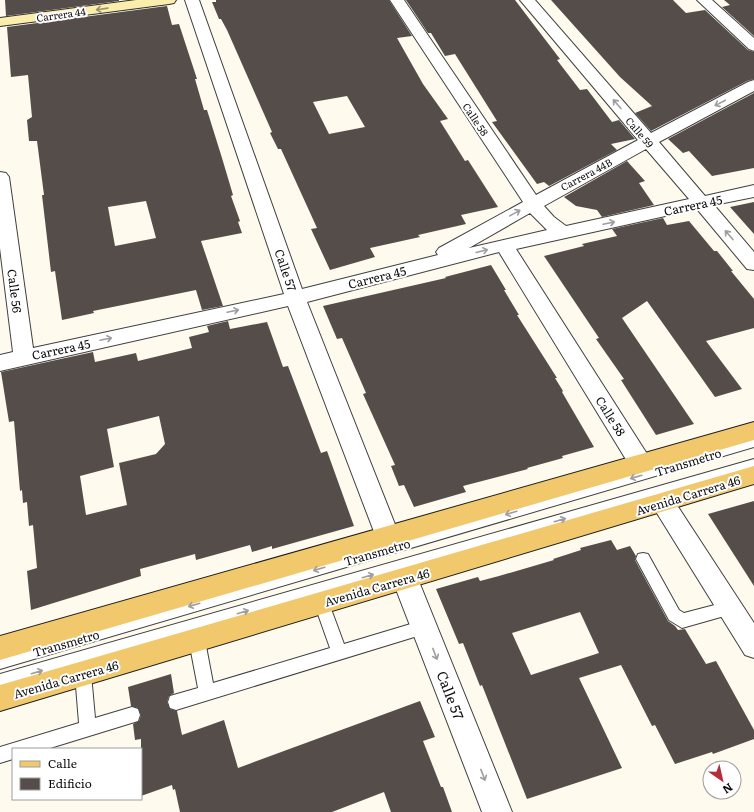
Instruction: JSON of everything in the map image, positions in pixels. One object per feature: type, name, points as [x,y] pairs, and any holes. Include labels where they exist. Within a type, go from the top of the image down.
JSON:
[{"type":"main road","points":[[0,648],[754,431]]},
{"type":"main road","name":"Avenida Carrera 46","points":[[0,698],[197,641],[754,475]]},
{"type":"street","name":"Carrera 44","points":[[0,22],[169,0]]},
{"type":"street","name":"Calle 57","points":[[192,0],[295,298],[388,537]]},
{"type":"street","name":"Calle 58","points":[[397,0],[533,203],[547,221],[562,232]]},
{"type":"street","name":"Calle 59","points":[[527,0],[754,264]]},
{"type":"street","points":[[704,0],[754,46]]},
{"type":"street","name":"Carrera 44B","points":[[420,266],[533,203],[754,85]]},
{"type":"street","name":"Calle 56","points":[[0,177],[24,357]]},
{"type":"street","name":"Carrera 45","points":[[0,363],[295,298],[504,245],[702,204],[754,191]]},
{"type":"street","name":"Calle 58","points":[[504,245],[641,464]]},
{"type":"street","points":[[663,503],[754,646]]},
{"type":"street","name":"Calle 57","points":[[405,579],[497,812]]},
{"type":"lane","name":"Transmetro","points":[[0,662],[754,442]]},
{"type":"lane","name":"Transmetro","points":[[0,682],[754,464]]},
{"type":"lane","points":[[643,559],[674,615],[678,619],[682,621],[730,608]]},
{"type":"lane","points":[[322,604],[339,652]]},
{"type":"lane","points":[[176,702],[424,627]]},
{"type":"lane","points":[[197,641],[207,692]]},
{"type":"lane","points":[[83,674],[88,728]]},
{"type":"lane","points":[[23,748],[132,715]]},
{"type":"lane","points":[[0,755],[12,751]]},
{"type":"building","points":[[5,0],[119,0],[119,1],[6,16]]},
{"type":"building","points":[[216,0],[389,0],[412,36],[397,38],[423,84],[448,119],[440,121],[465,161],[468,160],[498,207],[461,215],[466,224],[418,235],[420,237],[370,248],[375,257],[330,270],[311,229],[317,228],[281,149],[278,149],[270,133],[272,132],[227,30],[221,19],[219,19],[212,2],[216,2]],"holes":[[[347,96],[365,127],[329,134],[313,102]]]},
{"type":"building","points":[[406,0],[515,0],[560,59],[557,60],[580,90],[587,89],[612,122],[619,120],[635,139],[611,144],[617,150],[549,186],[544,182],[537,184],[492,122],[497,121],[455,54],[445,56],[431,33],[428,33]]},
{"type":"building","points":[[551,0],[673,0],[686,13],[705,10],[748,50],[754,52],[754,79],[747,81],[651,131],[635,113],[652,106],[620,77]]},
{"type":"building","points":[[724,0],[754,0],[754,36],[722,7],[730,5]]},
{"type":"building","points":[[167,6],[172,25],[179,24],[197,79],[195,79],[204,110],[207,110],[233,195],[231,196],[240,221],[238,222],[242,233],[201,241],[223,306],[202,310],[196,290],[93,311],[94,313],[62,320],[55,271],[51,272],[42,195],[44,195],[37,141],[29,141],[27,120],[32,117],[28,75],[11,77],[7,27]],"holes":[[[146,201],[156,238],[115,246],[108,207]]]},
{"type":"building","points":[[754,93],[754,168],[712,176],[689,151],[683,153],[668,139]]},
{"type":"building","points":[[627,161],[645,181],[639,183],[654,205],[602,217],[597,210],[576,206],[564,197]]},
{"type":"building","points":[[754,202],[754,234],[730,207]]},
{"type":"building","points":[[663,218],[667,225],[689,221],[714,251],[717,251],[754,299],[754,328],[706,341],[742,389],[715,397],[647,301],[622,318],[694,424],[656,435],[621,380],[624,379],[596,339],[599,338],[544,256],[584,246],[582,244],[617,236],[612,229]]},
{"type":"building","points":[[491,265],[519,315],[517,315],[557,378],[555,378],[563,391],[562,392],[594,447],[562,456],[563,458],[527,468],[528,469],[463,486],[466,492],[414,507],[404,485],[399,486],[391,466],[395,465],[363,394],[366,393],[342,338],[337,339],[323,306],[446,278],[445,277]]},
{"type":"building","points":[[228,321],[230,329],[267,322],[283,367],[288,366],[321,453],[327,451],[354,526],[272,549],[272,546],[252,552],[250,545],[196,560],[195,554],[140,569],[141,576],[31,610],[27,571],[37,568],[33,525],[29,526],[27,502],[23,503],[22,490],[20,491],[14,421],[9,422],[1,372],[93,352],[95,362],[136,353],[138,361],[192,348],[189,337],[209,332],[207,326]],"holes":[[[159,416],[165,444],[156,454],[119,463],[127,505],[86,515],[80,476],[114,467],[107,429]]]},
{"type":"building","points":[[754,501],[754,586],[708,514]]},
{"type":"building","points":[[611,540],[617,550],[630,546],[636,556],[635,560],[668,621],[678,630],[685,629],[706,664],[716,661],[754,730],[754,739],[713,754],[712,752],[675,764],[655,725],[652,726],[621,665],[579,678],[622,768],[527,799],[482,685],[480,686],[463,643],[459,644],[436,589],[478,577],[480,581],[499,576],[554,560],[553,559],[581,550],[580,548]],"holes":[[[580,612],[599,653],[531,675],[512,633]]]},
{"type":"building","points":[[171,674],[174,693],[169,696],[167,702],[170,709],[177,711],[182,735],[224,720],[238,768],[420,701],[435,737],[423,741],[452,812],[391,812],[384,792],[332,812],[180,812],[175,789],[173,790],[172,785],[142,796],[141,739],[135,740],[133,724],[139,721],[141,715],[138,708],[131,706],[128,687]]}]
